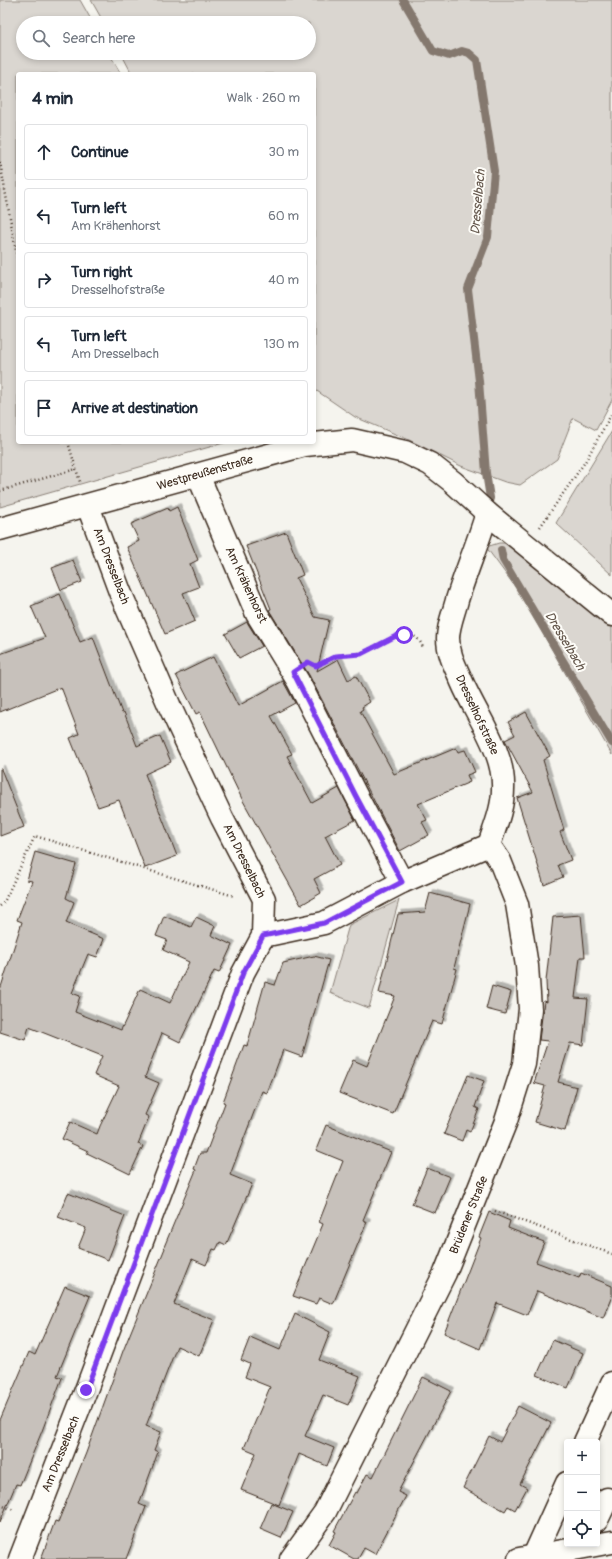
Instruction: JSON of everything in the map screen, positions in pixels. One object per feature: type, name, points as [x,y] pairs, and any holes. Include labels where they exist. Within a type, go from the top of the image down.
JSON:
[{"type":"street","name":"Westpreußenstraße","points":[[316,444],[352,440],[405,452],[430,464],[487,513],[612,615]]},
{"type":"street","name":"Westpreußenstraße","points":[[0,530],[305,445],[314,444]]},
{"type":"street","name":"Am Krähenhorst","points":[[198,475],[257,614],[293,672],[356,796],[402,882]]},
{"type":"street","name":"Am Dresselbach","points":[[20,1559],[86,1390],[243,973],[263,936],[264,899],[222,818],[170,707],[120,592],[88,506]]},
{"type":"street","name":"Dresselhofstraße","points":[[487,513],[452,616],[448,638],[452,659],[468,696],[493,744],[501,768],[503,788],[501,806],[489,845]]},
{"type":"street","points":[[263,936],[324,923],[402,882],[489,845]]},
{"type":"street","name":"Brüdener Straße","points":[[291,1559],[325,1512],[445,1273],[474,1204],[506,1121],[524,1064],[530,1010],[527,966],[517,904],[500,861],[489,845]]},
{"type":"street","points":[[587,1439],[612,1383]]},
{"type":"street","points":[[527,1558],[564,1489]]},
{"type":"street","points":[[600,1514],[607,1499]]},
{"type":"street","points":[[600,1544],[612,1542]]},
{"type":"street","points":[[527,1558],[579,1547]]},
{"type":"path","points":[[0,162],[16,251]]},
{"type":"path","points":[[527,546],[585,462],[612,413]]},
{"type":"path","points":[[69,444],[88,506]]},
{"type":"path","points":[[0,491],[76,469]]},
{"type":"path","points":[[293,672],[308,662],[316,666],[336,656],[361,654],[396,636],[411,636],[417,639],[423,649]]},
{"type":"path","points":[[0,906],[4,902],[35,836],[241,898]]},
{"type":"path","points":[[474,1204],[612,1254]]},
{"type":"shaded area","points":[[0,0],[80,0],[89,16],[16,16],[16,60],[113,60],[120,72],[16,72],[16,444],[220,444],[0,507]]},
{"type":"shaded area","points":[[91,0],[612,0],[612,400],[596,430],[573,418],[557,459],[520,485],[505,482],[461,466],[407,439],[355,417],[316,390],[316,72],[131,72],[125,60],[316,60],[316,16],[100,16]]},
{"type":"shaded area","points":[[612,431],[612,575],[556,523]]},
{"type":"shaded area","points":[[499,543],[510,543],[533,554],[612,626],[612,755],[519,592],[486,547]]},
{"type":"shaded area","points":[[399,900],[369,1008],[330,993],[349,925]]},
{"type":"building","points":[[177,507],[198,560],[190,564],[199,587],[183,593],[195,621],[165,634],[127,547],[139,541],[131,524],[168,508],[169,511]]},
{"type":"building","points":[[286,532],[303,575],[296,578],[315,617],[329,620],[317,671],[338,659],[348,680],[356,676],[370,702],[362,707],[363,709],[360,711],[394,774],[456,748],[458,752],[465,750],[475,772],[467,775],[470,782],[418,804],[427,820],[422,822],[429,835],[400,851],[309,675],[269,610],[271,609],[246,546]]},
{"type":"building","points":[[73,560],[82,582],[61,590],[52,568]]},
{"type":"building","points":[[60,594],[80,642],[93,637],[122,713],[124,712],[137,746],[160,736],[171,762],[145,774],[177,856],[145,868],[119,800],[98,807],[70,738],[79,734],[61,687],[0,712],[0,654],[45,638],[31,606]]},
{"type":"building","points":[[247,622],[262,646],[239,658],[225,634]]},
{"type":"building","points":[[213,657],[238,706],[283,681],[295,703],[271,716],[292,754],[287,756],[312,803],[339,788],[355,820],[325,836],[340,865],[314,879],[321,893],[301,905],[242,799],[200,712],[196,714],[176,675]]},
{"type":"building","points":[[526,712],[550,756],[543,760],[564,830],[560,832],[571,860],[558,865],[563,877],[544,885],[517,798],[533,792],[505,740],[515,735],[508,722]]},
{"type":"building","points":[[0,769],[24,827],[0,836]]},
{"type":"building","points":[[35,852],[76,864],[66,898],[74,902],[66,923],[104,939],[97,957],[88,954],[72,993],[80,996],[75,1012],[121,1030],[140,989],[170,1003],[189,962],[163,950],[167,940],[156,936],[164,916],[191,927],[196,917],[215,926],[211,935],[232,945],[219,973],[214,971],[180,1042],[162,1033],[145,1077],[159,1083],[145,1115],[149,1117],[138,1144],[143,1146],[130,1174],[87,1153],[88,1151],[62,1139],[70,1122],[97,1134],[119,1086],[94,1075],[102,1056],[29,1027],[25,1040],[0,1032],[0,990],[22,922],[17,920],[32,881],[27,880]]},
{"type":"building","points":[[430,893],[470,904],[454,968],[457,969],[442,1024],[432,1021],[393,1114],[339,1093],[353,1060],[367,1066],[395,996],[379,993],[398,914],[425,912]]},
{"type":"building","points":[[581,915],[585,957],[580,957],[575,998],[588,999],[583,1045],[570,1043],[558,1082],[577,1087],[565,1131],[535,1122],[545,1086],[534,1083],[548,1041],[539,1040],[544,1001],[547,1002],[546,981],[553,917]]},
{"type":"building","points":[[314,956],[329,960],[302,1057],[283,1050],[267,1093],[262,1091],[230,1175],[252,1184],[226,1245],[220,1242],[216,1250],[213,1249],[206,1265],[192,1259],[174,1304],[214,1320],[199,1356],[177,1346],[146,1426],[161,1432],[154,1450],[158,1452],[139,1504],[146,1507],[126,1559],[41,1559],[55,1521],[58,1522],[86,1453],[123,1351],[196,1170],[194,1169],[200,1153],[206,1153],[225,1103],[223,1102],[244,1045],[247,1046],[265,982],[275,985],[283,963]]},
{"type":"building","points":[[492,986],[511,992],[505,1014],[486,1009]]},
{"type":"building","points":[[468,1075],[484,1081],[475,1107],[479,1109],[470,1132],[466,1130],[462,1141],[444,1134]]},
{"type":"building","points":[[326,1125],[391,1152],[363,1220],[367,1222],[333,1304],[319,1298],[316,1304],[293,1296],[323,1224],[319,1222],[343,1161],[316,1150]]},
{"type":"building","points":[[427,1168],[450,1177],[435,1213],[412,1204]]},
{"type":"building","points":[[68,1193],[125,1216],[108,1260],[78,1248],[86,1228],[58,1217]]},
{"type":"building","points":[[489,1212],[510,1221],[508,1228],[544,1242],[536,1262],[579,1278],[581,1273],[612,1286],[612,1296],[603,1318],[537,1291],[527,1315],[497,1303],[480,1349],[444,1333],[481,1238],[479,1237]]},
{"type":"building","points":[[65,1286],[90,1296],[57,1376],[62,1378],[42,1431],[20,1485],[16,1484],[0,1522],[0,1420],[29,1352],[35,1355]]},
{"type":"building","points":[[295,1314],[330,1332],[319,1360],[360,1376],[348,1405],[323,1395],[305,1436],[334,1448],[327,1466],[299,1454],[279,1505],[241,1490],[256,1453],[244,1448],[270,1387],[245,1377],[250,1364],[241,1360],[250,1337],[280,1350]]},
{"type":"building","points":[[553,1340],[583,1353],[568,1388],[537,1375]]},
{"type":"building","points":[[423,1377],[451,1391],[398,1492],[406,1496],[375,1554],[364,1548],[358,1559],[354,1559],[329,1545],[336,1532],[334,1531],[355,1492],[357,1493],[367,1474],[373,1477]]},
{"type":"building","points":[[518,1406],[551,1423],[520,1484],[527,1488],[515,1510],[508,1506],[505,1511],[463,1488],[489,1436],[500,1442]]},
{"type":"building","points":[[271,1503],[293,1512],[281,1538],[260,1529]]},
{"type":"waterway","name":"Dresselbach","points":[[403,0],[433,51],[449,56],[462,51],[469,53],[477,60],[494,171],[488,237],[468,289],[479,381],[486,473],[490,498]]},
{"type":"waterway","name":"Dresselbach","points":[[501,550],[503,560],[612,743]]},
{"type":"route","points":[[86,1390],[243,973],[263,936],[324,923],[402,882],[356,796],[293,672],[308,662],[316,666],[336,656],[361,654],[396,636],[404,635]]}]
